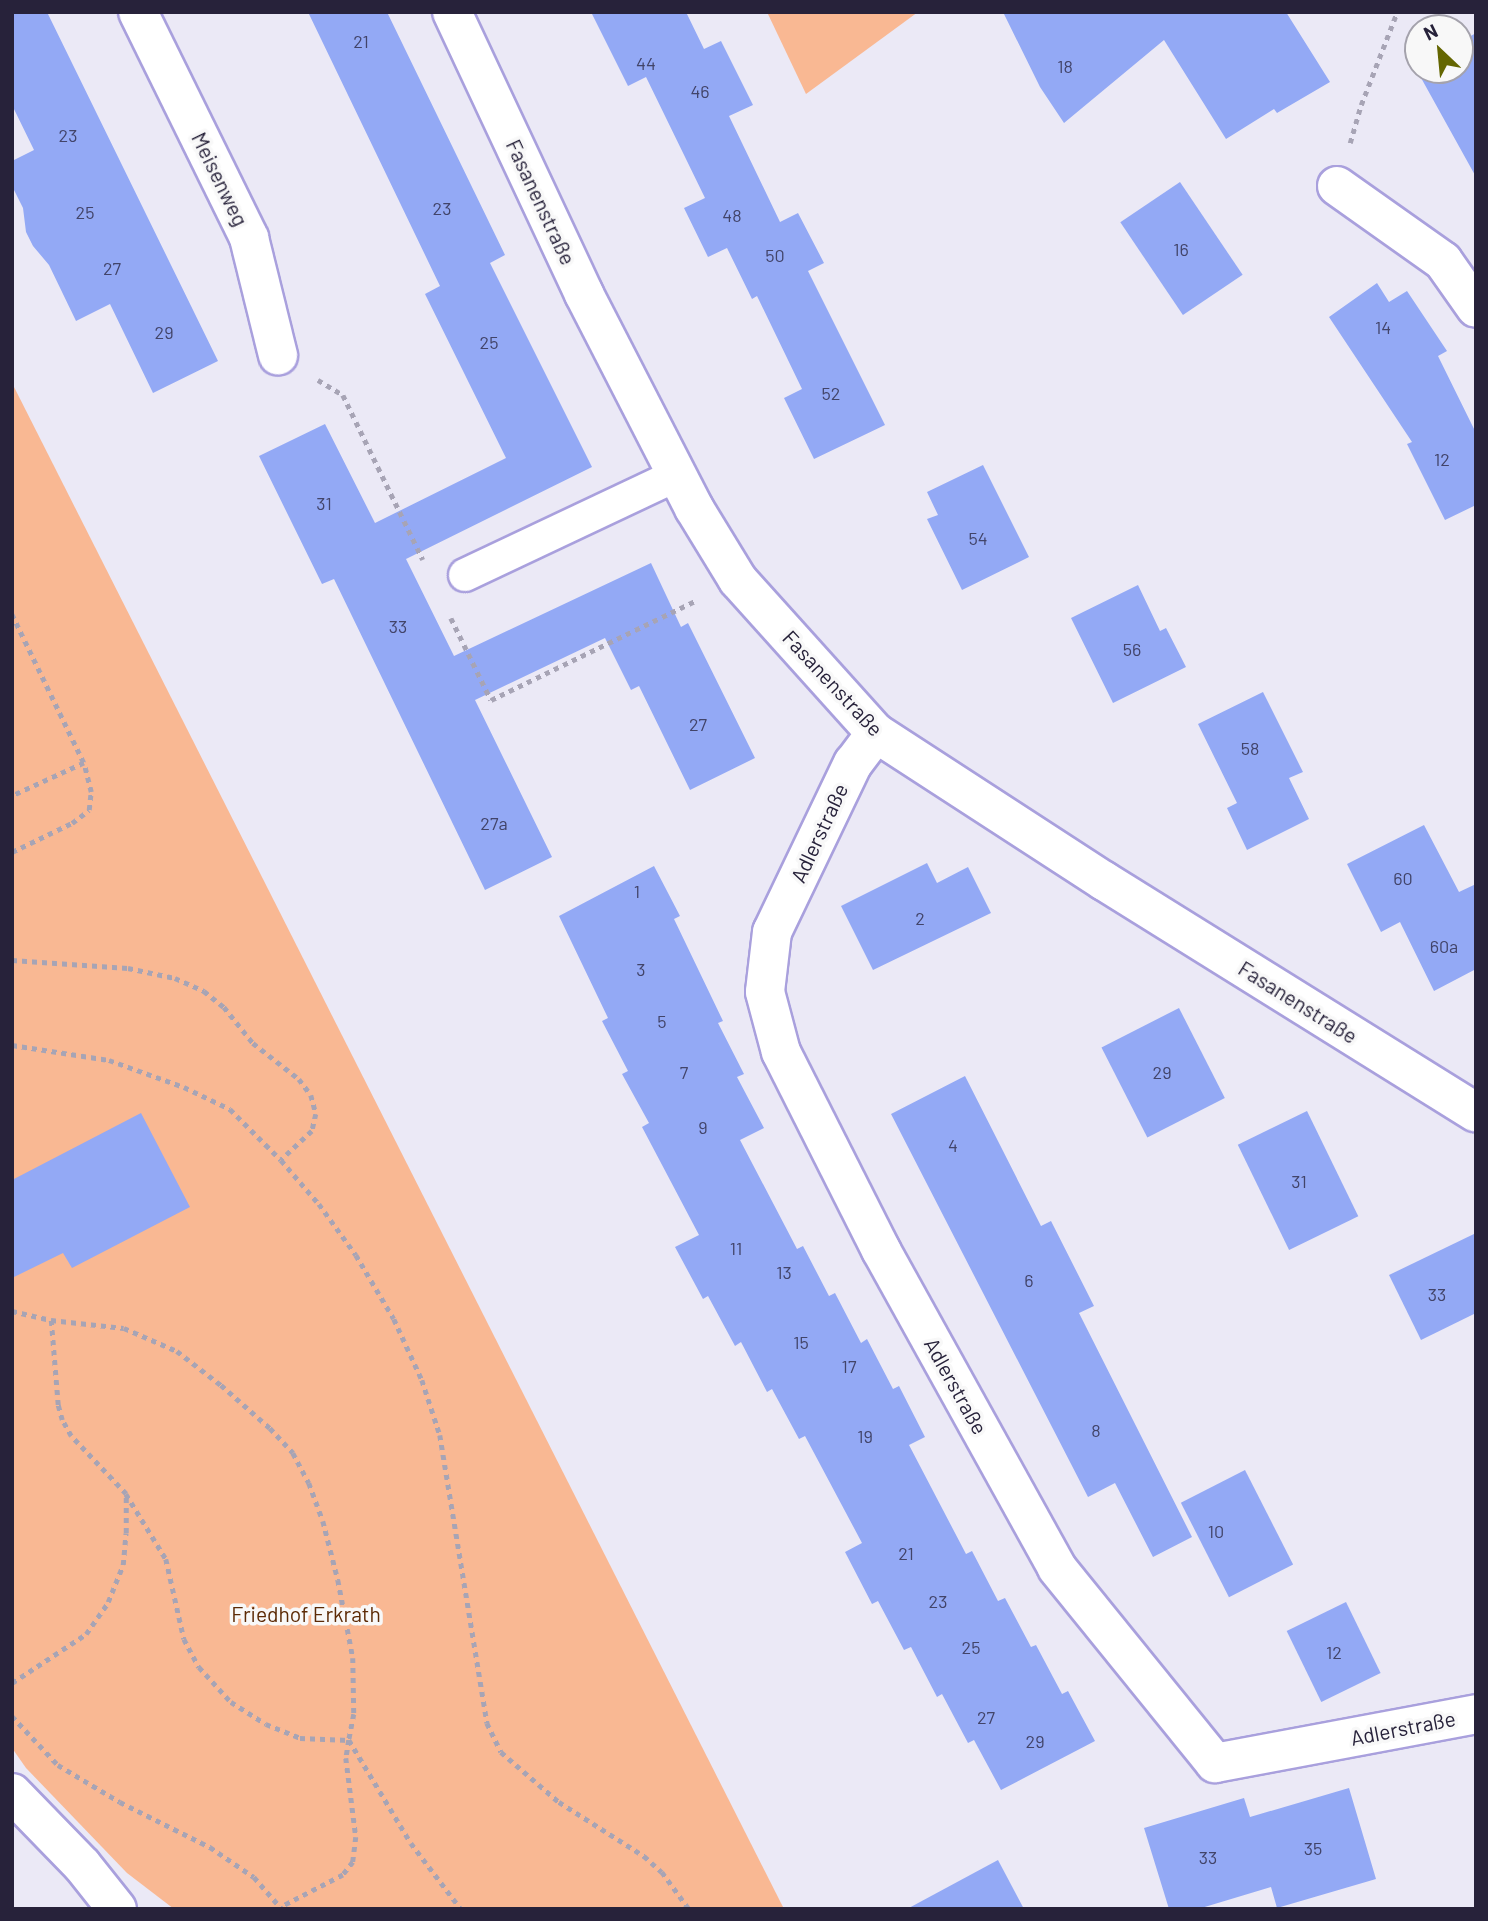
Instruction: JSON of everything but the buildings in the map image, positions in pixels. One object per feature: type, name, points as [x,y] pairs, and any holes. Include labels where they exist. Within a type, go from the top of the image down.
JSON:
[{"type":"street","name":"Meisenweg","points":[[138,12],[249,238],[278,355]]},
{"type":"street","name":"Fasanenstraße","points":[[452,12],[584,294],[677,475],[738,580],[876,733],[1104,881],[1476,1113]]},
{"type":"street","points":[[1337,186],[1443,261],[1476,308]]},
{"type":"street","name":"Adlerstraße","points":[[876,733],[853,763],[772,932],[765,992],[781,1052],[881,1250],[1058,1568],[1215,1763],[1476,1714]]},
{"type":"street","points":[[12,1793],[82,1865],[117,1909]]},
{"type":"lane","points":[[465,575],[677,475]]},
{"type":"path","points":[[1337,186],[1361,106],[1397,12]]},
{"type":"path","points":[[12,614],[84,763],[91,792],[89,810],[72,823],[12,852]]},
{"type":"path","points":[[12,796],[84,763]]},
{"type":"path","points":[[12,960],[128,968],[175,978],[204,992],[224,1007],[253,1043],[299,1079],[311,1095],[316,1114],[312,1131],[281,1160]]},
{"type":"path","points":[[12,1045],[109,1059],[184,1087],[230,1109],[281,1160],[356,1255],[394,1319],[422,1380],[440,1435],[487,1723],[501,1752],[559,1802],[644,1856],[662,1872],[689,1909]]},
{"type":"path","points":[[12,1311],[51,1320],[124,1328],[177,1351],[270,1427],[293,1453],[309,1483],[324,1521],[353,1658],[354,1714],[346,1758],[356,1837],[353,1862],[343,1875],[282,1908],[254,1877],[210,1847],[120,1802],[58,1765],[12,1716]]},
{"type":"path","points":[[51,1320],[58,1405],[62,1420],[71,1436],[126,1494],[166,1559],[184,1639],[199,1667],[230,1702],[266,1724],[300,1738],[349,1740]]},
{"type":"path","points":[[12,1683],[86,1634],[108,1602],[122,1565],[126,1494]]},
{"type":"path","points":[[349,1740],[411,1843],[461,1909]]},
{"type":"green space","points":[[767,12],[918,12],[806,94]]},
{"type":"green space","name":"Friedhof Erkrath","points":[[12,383],[784,1909],[174,1909],[127,1873],[26,1768],[12,1748]]}]
